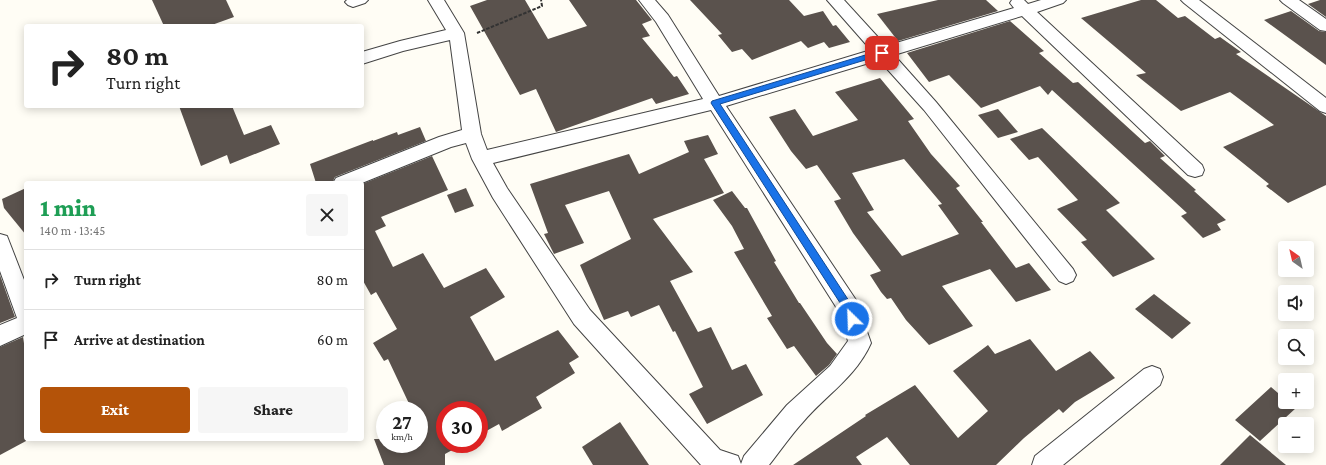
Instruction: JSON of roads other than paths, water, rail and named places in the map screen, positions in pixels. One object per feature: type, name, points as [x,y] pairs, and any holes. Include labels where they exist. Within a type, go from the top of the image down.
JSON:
[{"type":"street","points":[[436,0],[457,37],[472,134],[481,159],[500,193],[582,317],[716,463]]},
{"type":"street","points":[[647,0],[662,19],[848,307],[860,342],[838,373],[795,412],[753,465]]},
{"type":"street","points":[[835,0],[930,106],[1066,275]]},
{"type":"street","points":[[481,159],[505,152],[715,103],[882,53],[1020,5],[1058,0]]},
{"type":"street","points":[[1189,0],[1326,107]]},
{"type":"street","points":[[1288,0],[1326,26]]},
{"type":"street","points":[[1020,5],[1195,170]]},
{"type":"street","points":[[364,57],[400,46],[457,37]]},
{"type":"street","points":[[348,181],[446,142],[472,134]]},
{"type":"street","points":[[0,242],[24,309]]},
{"type":"street","points":[[0,336],[24,325]]},
{"type":"street","points":[[1044,465],[1152,377]]}]
